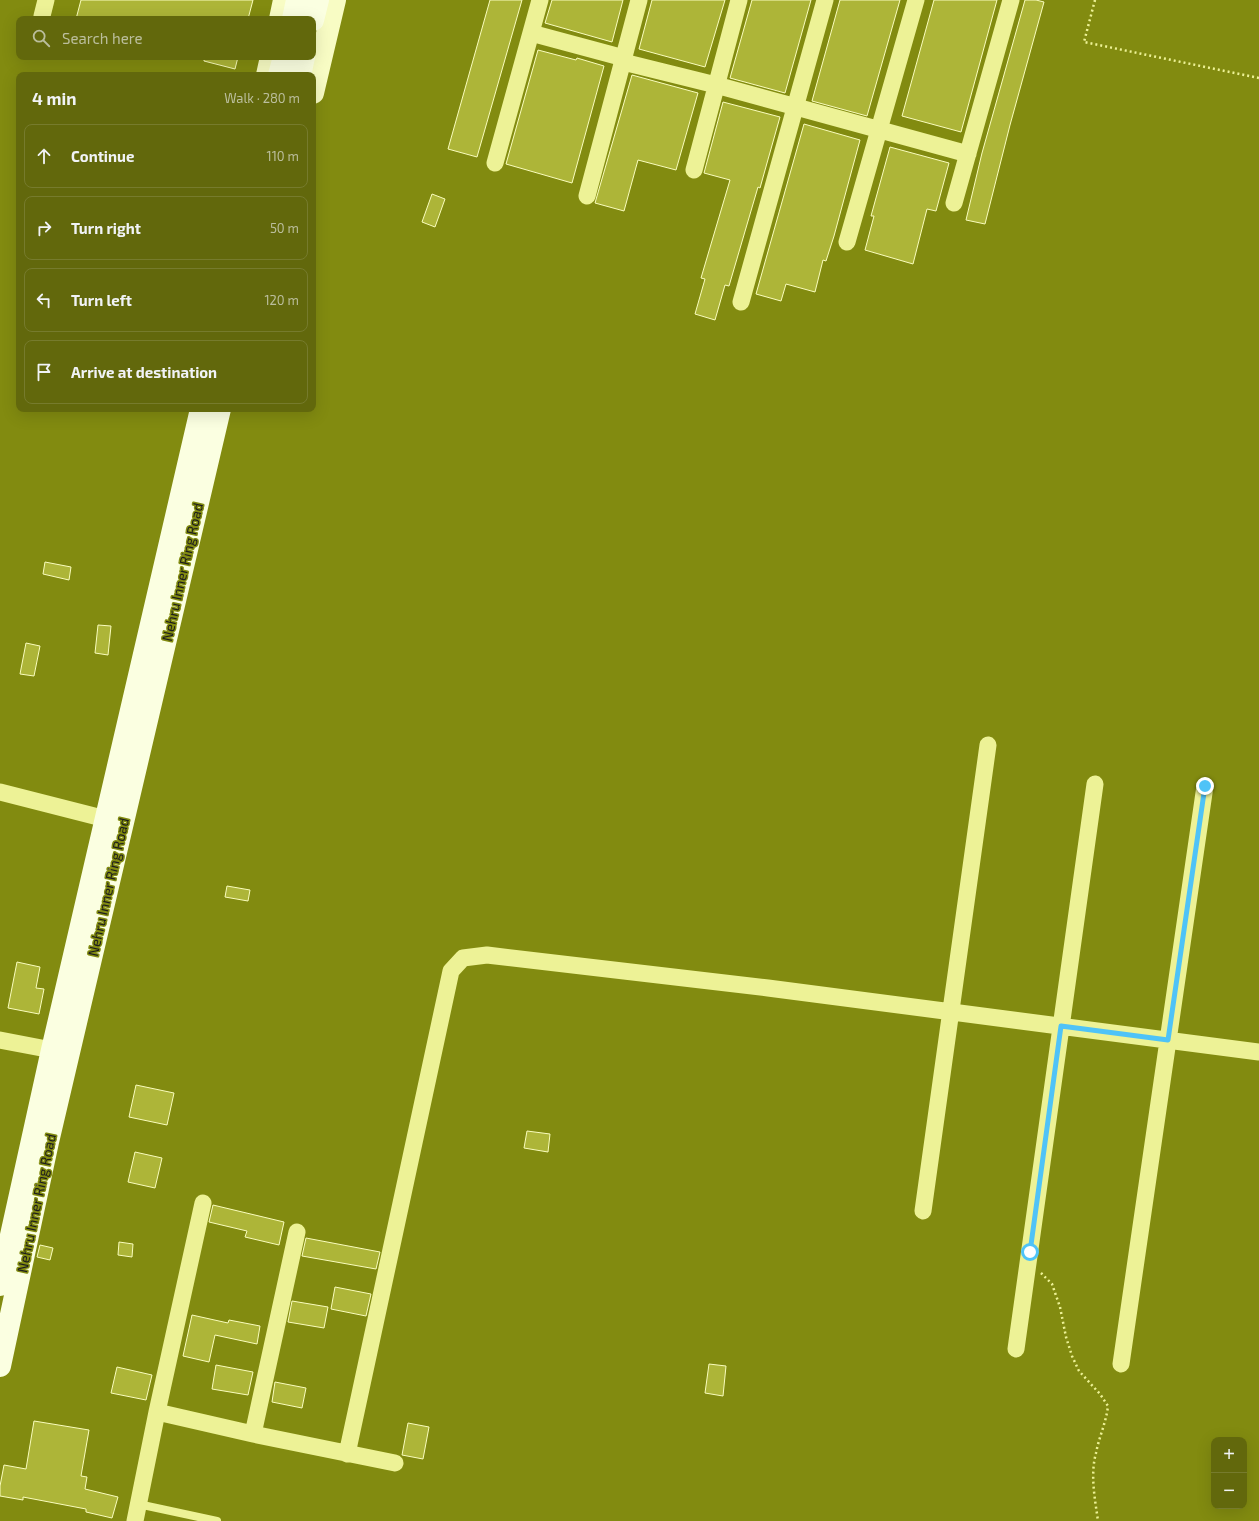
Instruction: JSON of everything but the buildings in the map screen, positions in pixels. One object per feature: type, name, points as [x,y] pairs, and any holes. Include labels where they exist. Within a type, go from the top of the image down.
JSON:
[{"type":"main road","points":[[294,16],[297,0]]},
{"type":"main road","points":[[314,16],[318,0]]},
{"type":"main road","points":[[280,72],[283,60]]},
{"type":"main road","points":[[301,72],[303,60]]},
{"type":"main road","name":"Nehru Inner Ring Road","points":[[0,1366],[187,509],[201,412]]},
{"type":"main road","name":"Nehru Inner Ring Road","points":[[0,1285],[6,1233],[52,1050],[106,819],[187,509],[219,412]]},
{"type":"street","points":[[281,16],[284,0]]},
{"type":"street","points":[[316,80],[335,0]]},
{"type":"street","points":[[495,163],[540,0]]},
{"type":"street","points":[[586,196],[640,0]]},
{"type":"street","points":[[694,170],[739,0]]},
{"type":"street","points":[[741,302],[825,0]]},
{"type":"street","points":[[846,242],[916,0]]},
{"type":"street","points":[[954,203],[1011,0]]},
{"type":"street","points":[[531,33],[623,60],[968,154]]},
{"type":"street","points":[[268,72],[270,60]]},
{"type":"street","points":[[923,1211],[988,745]]},
{"type":"street","points":[[1016,1349],[1095,784]]},
{"type":"street","points":[[1121,1364],[1205,786]]},
{"type":"street","points":[[0,792],[106,819]]},
{"type":"street","points":[[347,1454],[451,971],[463,958],[487,955],[768,988],[1259,1052]]},
{"type":"street","points":[[0,1040],[52,1050]]},
{"type":"street","points":[[135,1521],[157,1412],[203,1203]]},
{"type":"street","points":[[253,1434],[296,1232]]},
{"type":"street","points":[[157,1412],[253,1434],[395,1463]]},
{"type":"lane","points":[[138,1504],[217,1521]]},
{"type":"path","points":[[1095,0],[1084,42],[1259,78]]},
{"type":"path","points":[[1028,1267],[1041,1273],[1052,1284],[1060,1307],[1072,1356],[1079,1371],[1100,1394],[1108,1406],[1107,1418],[1096,1452],[1094,1465],[1095,1496],[1098,1521]]},
{"type":"route","points":[[1030,1252],[1061,1026],[1168,1040],[1205,786]]}]
